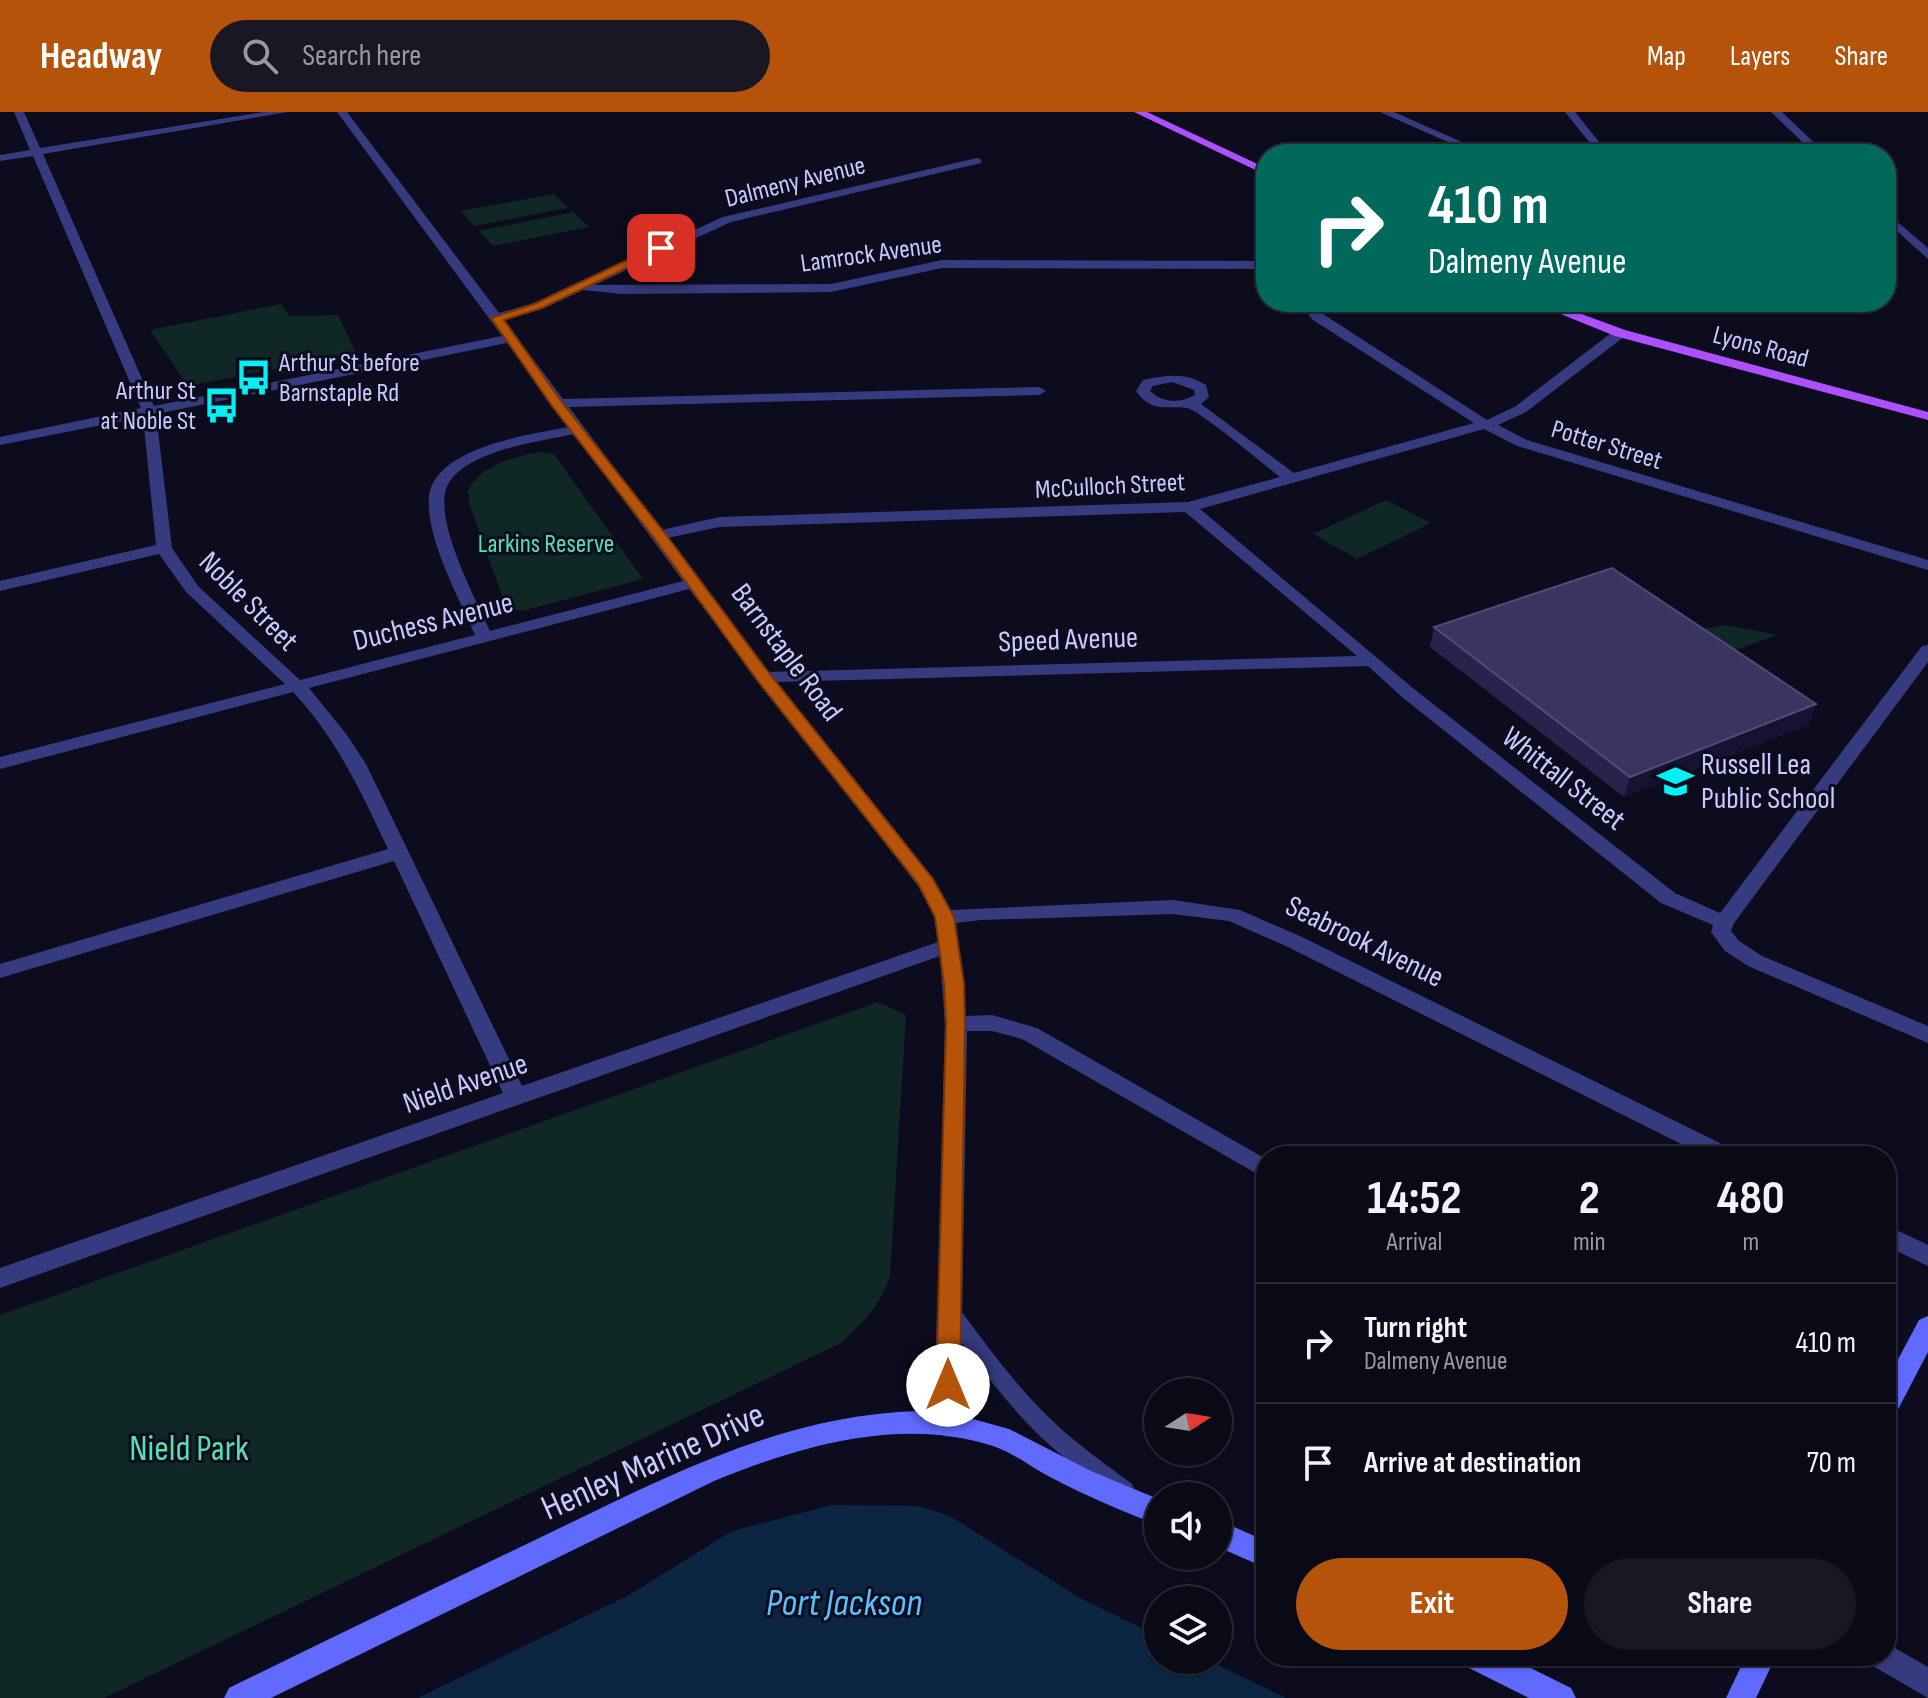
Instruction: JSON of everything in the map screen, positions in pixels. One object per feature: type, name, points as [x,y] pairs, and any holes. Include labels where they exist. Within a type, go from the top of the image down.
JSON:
[{"type":"main road","points":[[1139,112],[1256,167]]},
{"type":"main road","name":"Lyons Road","points":[[1564,312],[1620,333],[1928,416]]},
{"type":"main road","points":[[1896,1388],[1928,1327]]},
{"type":"main road","name":"Henley Marine Drive","points":[[239,1698],[704,1472],[753,1452],[842,1428],[896,1423],[947,1425],[992,1434],[1032,1451],[1115,1496],[1144,1506]]},
{"type":"main road","points":[[1232,1539],[1256,1550]]},
{"type":"main road","points":[[1495,1666],[1561,1698]]},
{"type":"main road","points":[[1741,1698],[1756,1666]]},
{"type":"street","name":"Noble Street","points":[[19,112],[149,411],[164,548],[176,570],[192,589],[295,686],[340,734],[516,1097]]},
{"type":"street","points":[[0,158],[283,112]]},
{"type":"street","name":"Barnstaple Road","points":[[342,112],[763,677],[926,883],[945,917],[956,1024],[947,1425]]},
{"type":"street","points":[[1385,112],[1460,144]]},
{"type":"street","points":[[1570,112],[1596,144]]},
{"type":"street","points":[[1776,112],[1810,144]]},
{"type":"street","name":"Dalmeny Avenue","points":[[497,318],[538,306],[727,219],[977,161]]},
{"type":"street","points":[[1896,225],[1928,255]]},
{"type":"street","name":"Lamrock Avenue","points":[[580,285],[622,290],[831,288],[942,264],[1256,265]]},
{"type":"street","name":"Potter Street","points":[[1313,312],[1486,425],[1541,449],[1928,565]]},
{"type":"street","name":"McCulloch Street","points":[[659,535],[720,522],[753,520],[1189,507],[1486,425],[1521,409],[1620,333]]},
{"type":"street","points":[[0,441],[512,338]]},
{"type":"street","points":[[556,403],[1039,391]]},
{"type":"street","points":[[1191,403],[1293,480]]},
{"type":"street","points":[[484,637],[442,531],[436,508],[437,489],[448,472],[470,458],[503,446],[576,430]]},
{"type":"street","name":"Whittall Street","points":[[1189,507],[1408,693],[1668,898],[1724,922]]},
{"type":"street","points":[[0,586],[164,548]]},
{"type":"street","name":"Duchess Avenue","points":[[0,763],[695,583]]},
{"type":"street","points":[[1928,650],[1724,922],[1721,932],[1725,939],[1755,961],[1928,1035]]},
{"type":"street","name":"Speed Avenue","points":[[763,677],[1374,661]]},
{"type":"street","points":[[0,971],[398,853]]},
{"type":"street","name":"Seabrook Avenue","points":[[945,917],[981,913],[1173,907],[1233,915],[1706,1146]]},
{"type":"street","name":"Nield Avenue","points":[[0,1278],[950,945]]},
{"type":"street","points":[[956,1024],[992,1023],[1029,1033],[1256,1164]]},
{"type":"street","points":[[1896,1240],[1928,1256]]},
{"type":"street","points":[[1896,1664],[1928,1684]]},
{"type":"lane","points":[[949,1309],[993,1370],[1036,1418],[1144,1503]]},
{"type":"green space","points":[[554,194],[568,208],[474,226],[461,211]]},
{"type":"green space","points":[[573,212],[589,227],[493,246],[479,231]]},
{"type":"green space","points":[[281,304],[289,316],[338,315],[356,353],[188,386],[150,330]]},
{"type":"green space","name":"Larkins Reserve","points":[[539,452],[554,454],[643,579],[522,611],[506,607],[469,503],[468,490],[490,468]]},
{"type":"green space","points":[[1386,500],[1431,523],[1357,559],[1313,534]]},
{"type":"green space","points":[[1726,625],[1777,635],[1719,656],[1702,629]]},
{"type":"green space","name":"Nield Park","points":[[878,1002],[906,1015],[890,1275],[871,1312],[841,1343],[104,1698],[0,1698],[0,1315]]},
{"type":"water","name":"Port Jackson","points":[[832,1505],[917,1506],[948,1515],[1080,1598],[1144,1629],[1144,1674],[1232,1672],[1286,1698],[418,1698],[629,1595],[732,1531]]},
{"type":"building","points":[[1612,568],[1816,704],[1630,777],[1434,627]]},
{"type":"place","name":"Arthur St before Barnstaple Rd","points":[[253,377]]},
{"type":"place","name":"Arthur St at Noble St","points":[[222,405]]},
{"type":"place","name":"Russell Lea Public School","points":[[1675,781]]},
{"type":"route","points":[[661,248],[538,306],[497,318],[576,430],[659,535],[763,677],[926,883],[945,917],[956,1024],[948,1385]]}]
